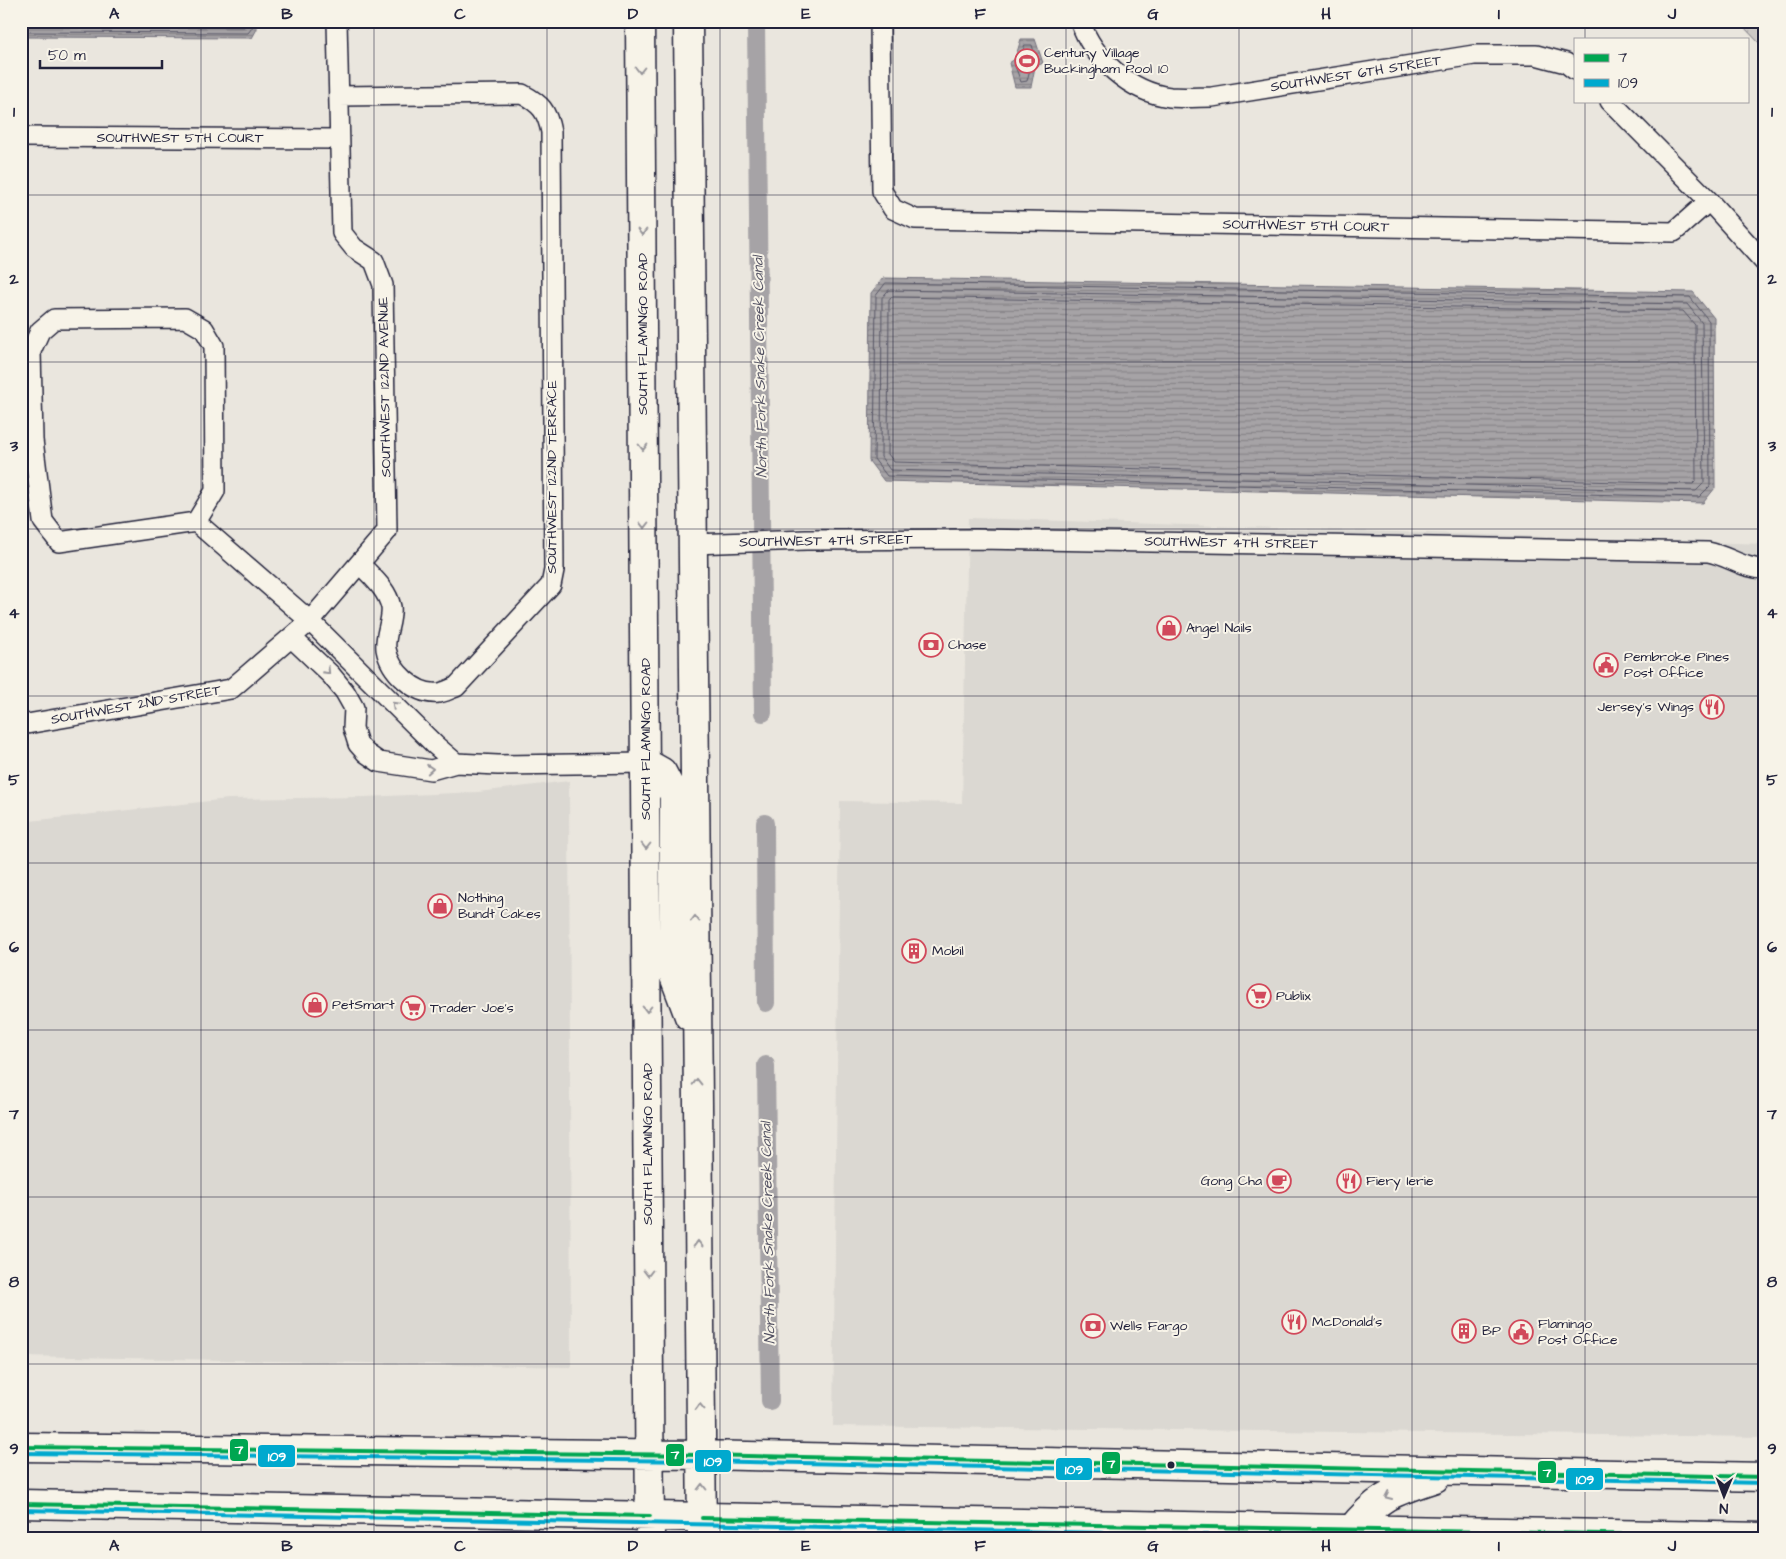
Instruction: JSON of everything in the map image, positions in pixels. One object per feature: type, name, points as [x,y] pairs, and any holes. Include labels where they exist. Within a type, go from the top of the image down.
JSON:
[{"type":"highway","name":"SOUTH FLAMINGO ROAD","points":[[640,21],[650,1527]]},
{"type":"highway","points":[[688,21],[702,1528]]},
{"type":"highway","points":[[646,763],[662,772],[674,795],[674,976],[696,1034]]},
{"type":"highway","points":[[21,1447],[649,1456],[702,1455],[1450,1472],[1765,1477]]},
{"type":"highway","points":[[1350,1531],[1368,1509],[1382,1498],[1450,1472]]},
{"type":"highway","points":[[21,1504],[702,1528],[1350,1531],[1765,1537]]},
{"type":"street","name":"SOUTHWEST 122ND AVENUE","points":[[310,621],[387,531],[383,285],[374,261],[354,248],[342,233],[338,139],[340,96],[337,21]]},
{"type":"street","name":"SOUTHWEST 5TH COURT","points":[[880,21],[882,191],[894,209],[915,219],[1674,232],[1709,201]]},
{"type":"street","name":"SOUTHWEST 6TH STREET","points":[[1080,21],[1100,58],[1135,87],[1169,97],[1212,97],[1474,55],[1509,53],[1536,55],[1566,63],[1574,69]]},
{"type":"street","name":"SOUTHWEST 122ND TERRACE","points":[[340,96],[522,94],[539,103],[548,116],[551,132],[554,560],[551,585],[456,687],[438,693],[418,691],[398,672],[390,660],[386,648],[391,609],[385,591],[360,564]]},
{"type":"street","points":[[1611,102],[1709,201],[1765,263]]},
{"type":"street","name":"SOUTHWEST 5TH COURT","points":[[21,136],[338,139]]},
{"type":"street","points":[[196,522],[215,491],[214,346],[204,329],[185,318],[54,320],[40,331],[31,351],[33,440],[43,521],[60,542],[196,522],[310,621],[435,745],[456,763]]},
{"type":"street","name":"SOUTHWEST 4TH STREET","points":[[693,544],[792,540],[976,539],[1708,552],[1726,556],[1735,563],[1751,569],[1765,569]]},
{"type":"street","name":"SOUTHWEST 2ND STREET","points":[[21,725],[231,689],[310,621]]},
{"type":"street","points":[[292,638],[331,674],[345,692],[354,708],[353,728],[358,744],[366,753],[380,762],[405,768],[431,770],[456,763],[498,765],[646,763]]},
{"type":"shaded area","points":[[968,518],[1765,544],[1765,1437],[833,1426],[840,801],[962,803]]},
{"type":"shaded area","points":[[569,781],[571,1367],[21,1356],[21,822],[228,799],[364,797],[478,792]]},
{"type":"green space","points":[[1738,21],[1765,21],[1765,49]]},
{"type":"water","points":[[21,21],[257,21],[257,29],[252,38],[21,37]]},
{"type":"water","name":"Century Village Buckingham Pool 10","points":[[1021,39],[1035,39],[1043,63],[1035,67],[1031,87],[1015,87],[1009,63],[1015,59]]},
{"type":"water","points":[[883,278],[1693,292],[1714,318],[1715,488],[1703,503],[884,481],[869,461],[871,293]]},
{"type":"waterway","name":"North Fork Snake Creek Canal","points":[[756,21],[763,713]]},
{"type":"waterway","name":"North Fork Snake Creek Canal","points":[[765,823],[766,1003]]},
{"type":"waterway","name":"North Fork Snake Creek Canal","points":[[766,1065],[770,1401]]},
{"type":"transit line","name":"7","points":[[21,1447],[702,1455],[1765,1477]]},
{"type":"transit line","name":"109","points":[[21,1453],[702,1461],[1765,1483]]},
{"type":"transit line","name":"7","points":[[21,1504],[650,1516]]},
{"type":"transit line","name":"109","points":[[21,1510],[1344,1538]]},
{"type":"transit line","name":"7","points":[[702,1518],[1765,1537]]},
{"type":"place","name":"Century Village Buckingham Pool 10","points":[[1027,61]]},
{"type":"place","name":"Angel Nails","points":[[1169,628]]},
{"type":"place","name":"Chase","points":[[931,645]]},
{"type":"place","name":"Pembroke Pines Post Office","points":[[1606,665]]},
{"type":"place","name":"Jersey's Wings","points":[[1712,707]]},
{"type":"place","name":"Nothing Bundt Cakes","points":[[440,906]]},
{"type":"place","name":"Mobil","points":[[914,951]]},
{"type":"place","name":"Publix","points":[[1259,996]]},
{"type":"place","name":"PetSmart","points":[[315,1005]]},
{"type":"place","name":"Trader Joe's","points":[[413,1008]]},
{"type":"place","name":"Gong Cha","points":[[1279,1181]]},
{"type":"place","name":"Fiery Ierie","points":[[1349,1181]]},
{"type":"place","name":"McDonald's","points":[[1294,1322]]},
{"type":"place","name":"Wells Fargo","points":[[1093,1326]]},
{"type":"place","name":"BP","points":[[1464,1331]]},
{"type":"place","name":"Flamingo Post Office","points":[[1521,1332]]}]
